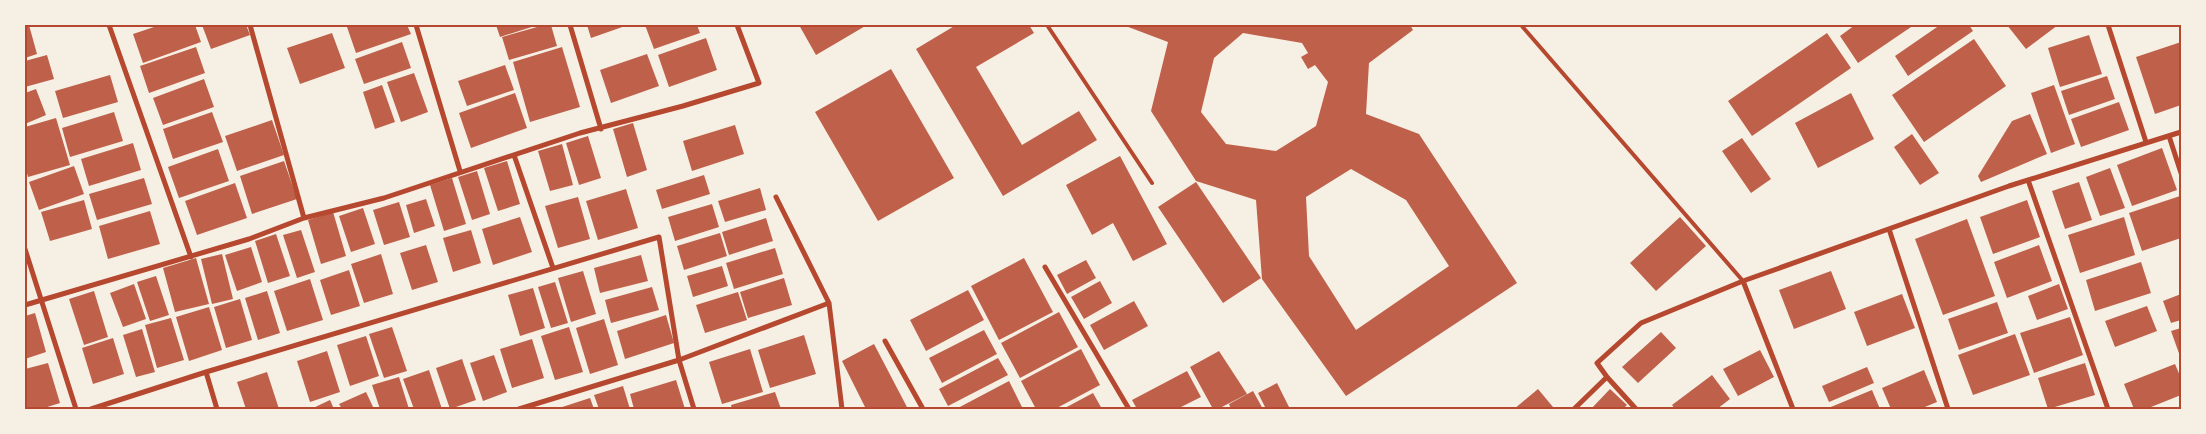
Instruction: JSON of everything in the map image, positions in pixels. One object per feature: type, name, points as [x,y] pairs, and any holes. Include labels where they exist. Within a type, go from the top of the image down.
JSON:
[{"type":"street","points":[[109,25],[191,256]]},
{"type":"street","points":[[250,25],[304,218]]},
{"type":"street","points":[[416,25],[460,172]]},
{"type":"street","points":[[570,25],[601,129]]},
{"type":"street","points":[[25,305],[248,239],[304,218],[384,198],[514,155],[759,83],[737,25]]},
{"type":"street","points":[[2108,25],[2146,142]]},
{"type":"street","points":[[1636,409],[1597,363],[1641,323],[1743,281],[1889,229],[2028,180],[2181,132]]},
{"type":"street","points":[[2169,136],[2181,173]]},
{"type":"street","points":[[514,155],[553,268]]},
{"type":"street","points":[[2028,180],[2108,409]]},
{"type":"street","points":[[776,197],[829,303],[842,409]]},
{"type":"street","points":[[1889,229],[1948,409]]},
{"type":"street","points":[[91,409],[206,372],[659,237],[679,360],[694,409]]},
{"type":"street","points":[[25,249],[76,409]]},
{"type":"street","points":[[1045,267],[1129,409]]},
{"type":"street","points":[[1743,281],[1793,409]]},
{"type":"street","points":[[519,409],[679,360],[829,303]]},
{"type":"street","points":[[885,341],[923,409]]},
{"type":"street","points":[[206,372],[217,409]]},
{"type":"street","points":[[1574,409],[1607,377]]},
{"type":"lane","points":[[1047,25],[1152,184]]},
{"type":"lane","points":[[1521,25],[1743,281]]},
{"type":"building","points":[[25,25],[29,25],[37,54],[25,58]]},
{"type":"building","points":[[160,25],[195,25],[201,42],[143,63],[133,34]]},
{"type":"building","points":[[202,25],[246,25],[250,35],[211,49]]},
{"type":"building","points":[[351,25],[407,25],[411,34],[356,53],[347,27]]},
{"type":"building","points":[[496,25],[538,25],[500,37]]},
{"type":"building","points":[[544,25],[551,25],[557,46],[509,60],[502,37]]},
{"type":"building","points":[[587,25],[628,25],[591,38]]},
{"type":"building","points":[[645,25],[697,25],[700,33],[654,49]]},
{"type":"building","points":[[799,25],[867,25],[816,55]]},
{"type":"building","points":[[956,25],[1029,25],[1034,33],[976,67],[1022,145],[1079,111],[1097,140],[1003,196],[916,49]]},
{"type":"building","points":[[1123,25],[1410,25],[1413,30],[1369,63],[1366,114],[1419,134],[1517,283],[1346,396],[1262,279],[1256,200],[1196,181],[1151,111],[1168,42]],"holes":[[[1243,33],[1302,43],[1308,53],[1301,57],[1308,69],[1315,65],[1328,82],[1316,126],[1276,151],[1226,144],[1201,112],[1214,58]],[[1351,169],[1406,200],[1449,266],[1356,330],[1309,256],[1306,197]]]},
{"type":"building","points":[[1855,25],[1914,25],[1858,63],[1840,36]]},
{"type":"building","points":[[1940,25],[1969,25],[1973,31],[1908,76],[1895,56]]},
{"type":"building","points":[[2007,25],[2058,25],[2026,49]]},
{"type":"building","points":[[332,33],[345,68],[300,84],[287,48]]},
{"type":"building","points":[[1827,33],[1851,68],[1752,136],[1728,101]]},
{"type":"building","points":[[2089,35],[2102,74],[2060,87],[2048,48]]},
{"type":"building","points":[[706,38],[717,70],[669,87],[658,55]]},
{"type":"building","points":[[1974,39],[2006,86],[1924,142],[1892,95]]},
{"type":"building","points":[[402,42],[411,68],[364,84],[355,59]]},
{"type":"building","points":[[2181,42],[2181,105],[2155,114],[2136,57]]},
{"type":"building","points":[[196,47],[205,73],[149,93],[140,66]]},
{"type":"building","points":[[562,47],[580,107],[530,122],[513,62]]},
{"type":"building","points":[[647,54],[659,86],[611,103],[600,70]]},
{"type":"building","points":[[47,55],[54,79],[25,87],[25,61]]},
{"type":"building","points":[[505,65],[514,90],[467,106],[458,81]]},
{"type":"building","points":[[891,69],[954,178],[878,221],[815,112]]},
{"type":"building","points":[[414,73],[428,112],[401,122],[387,82]]},
{"type":"building","points":[[110,75],[118,102],[63,118],[55,91]]},
{"type":"building","points":[[2107,76],[2115,99],[2069,115],[2061,91]]},
{"type":"building","points":[[204,79],[214,107],[163,125],[153,98]]},
{"type":"building","points":[[382,85],[395,122],[375,129],[363,92]]},
{"type":"building","points":[[2054,85],[2075,144],[2051,153],[2031,93]]},
{"type":"building","points":[[36,89],[46,115],[25,124],[25,93]]},
{"type":"building","points":[[515,93],[527,128],[471,148],[459,113]]},
{"type":"building","points":[[1851,93],[1874,139],[1818,168],[1795,123]]},
{"type":"building","points":[[2119,102],[2129,130],[2081,147],[2071,119]]},
{"type":"building","points":[[114,112],[123,141],[70,157],[62,128]]},
{"type":"building","points":[[212,112],[223,142],[173,159],[163,129]]},
{"type":"building","points":[[2030,114],[2047,154],[1981,182],[1978,176],[2012,121]]},
{"type":"building","points":[[56,118],[70,165],[28,177],[25,166],[25,127]]},
{"type":"building","points":[[272,120],[284,155],[237,171],[225,136]]},
{"type":"building","points":[[633,123],[647,170],[627,177],[613,129]]},
{"type":"building","points":[[735,125],[744,154],[692,171],[683,141]]},
{"type":"building","points":[[1912,134],[1939,173],[1920,185],[1894,147]]},
{"type":"building","points":[[588,136],[601,178],[579,185],[566,143]]},
{"type":"building","points":[[1742,138],[1771,179],[1751,193],[1722,151]]},
{"type":"building","points":[[133,143],[141,170],[89,186],[81,159]]},
{"type":"building","points":[[562,144],[573,185],[550,191],[538,151]]},
{"type":"building","points":[[2162,148],[2177,190],[2132,206],[2117,165]]},
{"type":"building","points":[[218,149],[229,181],[179,198],[168,167]]},
{"type":"building","points":[[1120,156],[1167,244],[1133,261],[1113,223],[1092,235],[1066,185]]},
{"type":"building","points":[[284,161],[297,199],[252,214],[240,176]]},
{"type":"building","points":[[507,161],[520,204],[498,211],[484,168]]},
{"type":"building","points":[[74,166],[84,194],[39,210],[29,182]]},
{"type":"building","points":[[2110,168],[2125,208],[2100,216],[2086,177]]},
{"type":"building","points":[[477,171],[490,214],[472,220],[458,177]]},
{"type":"building","points":[[704,175],[710,194],[662,209],[656,190]]},
{"type":"building","points":[[144,178],[152,204],[97,220],[89,194]]},
{"type":"building","points":[[452,178],[466,224],[444,231],[430,185]]},
{"type":"building","points":[[1196,182],[1261,278],[1223,303],[1158,207]]},
{"type":"building","points":[[2079,182],[2092,220],[2065,229],[2052,191]]},
{"type":"building","points":[[235,183],[247,218],[197,235],[185,201]]},
{"type":"building","points":[[760,188],[766,210],[725,222],[718,201]]},
{"type":"building","points":[[626,189],[638,228],[598,240],[586,201]]},
{"type":"building","points":[[2180,196],[2181,238],[2142,251],[2129,213]]},
{"type":"building","points":[[578,197],[590,239],[558,248],[545,206]]},
{"type":"building","points":[[426,199],[435,226],[414,233],[406,205]]},
{"type":"building","points":[[84,200],[92,229],[50,241],[41,212]]},
{"type":"building","points":[[2027,200],[2040,237],[1993,254],[1980,217]]},
{"type":"building","points":[[399,202],[410,237],[384,245],[373,210]]},
{"type":"building","points":[[712,204],[719,227],[675,241],[668,217]]},
{"type":"building","points":[[363,208],[375,244],[351,252],[339,216]]},
{"type":"building","points":[[150,211],[160,244],[108,259],[99,226]]},
{"type":"building","points":[[333,212],[346,256],[321,264],[308,220]]},
{"type":"building","points":[[520,217],[532,252],[493,265],[482,229]]},
{"type":"building","points":[[1680,217],[1706,246],[1656,291],[1630,263]]},
{"type":"building","points":[[2124,217],[2135,255],[2080,273],[2068,235]]},
{"type":"building","points":[[766,218],[773,241],[729,255],[722,232]]},
{"type":"building","points":[[1967,219],[1995,296],[1943,315],[1915,239]]},
{"type":"building","points":[[301,230],[315,272],[297,278],[283,235]]},
{"type":"building","points":[[471,230],[481,263],[453,272],[443,238]]},
{"type":"building","points":[[720,233],[727,256],[684,270],[677,246]]},
{"type":"building","points":[[276,234],[290,276],[268,283],[255,241]]},
{"type":"building","points":[[426,245],[438,282],[412,290],[400,253]]},
{"type":"building","points":[[2039,245],[2052,281],[2007,298],[1994,262]]},
{"type":"building","points":[[251,247],[262,282],[237,291],[225,255]]},
{"type":"building","points":[[775,248],[783,274],[734,289],[726,263]]},
{"type":"building","points":[[222,254],[233,299],[212,304],[201,259]]},
{"type":"building","points":[[381,254],[393,294],[364,303],[351,264]]},
{"type":"building","points":[[641,255],[648,281],[600,293],[594,268]]},
{"type":"building","points":[[196,258],[209,304],[175,312],[163,268]]},
{"type":"building","points":[[1024,258],[1053,312],[999,340],[971,286]]},
{"type":"building","points":[[1086,260],[1096,278],[1067,294],[1057,275]]},
{"type":"building","points":[[2141,262],[2151,293],[2095,311],[2086,280]]},
{"type":"building","points":[[722,266],[728,286],[693,297],[687,276]]},
{"type":"building","points":[[349,270],[360,306],[331,315],[320,280]]},
{"type":"building","points":[[583,271],[596,314],[571,322],[558,278]]},
{"type":"building","points":[[1831,271],[1846,309],[1794,329],[1779,290]]},
{"type":"building","points":[[156,276],[169,315],[150,321],[137,282]]},
{"type":"building","points":[[784,278],[792,305],[748,318],[740,292]]},
{"type":"building","points":[[310,279],[323,320],[287,331],[274,291]]},
{"type":"building","points":[[1100,281],[1112,303],[1084,319],[1071,297]]},
{"type":"building","points":[[555,282],[568,323],[551,328],[538,287]]},
{"type":"building","points":[[134,284],[146,319],[123,327],[110,293]]},
{"type":"building","points":[[2059,284],[2068,309],[2037,320],[2028,296]]},
{"type":"building","points":[[652,287],[659,310],[611,323],[605,300]]},
{"type":"building","points":[[533,288],[545,328],[520,336],[508,295]]},
{"type":"building","points":[[968,290],[984,320],[926,351],[910,320]]},
{"type":"building","points":[[94,291],[108,337],[84,345],[69,299]]},
{"type":"building","points":[[267,291],[280,333],[258,340],[245,298]]},
{"type":"building","points":[[738,292],[747,320],[705,333],[696,305]]},
{"type":"building","points":[[1902,294],[1915,328],[1867,346],[1854,312]]},
{"type":"building","points":[[2181,294],[2181,320],[2171,323],[2163,301]]},
{"type":"building","points":[[240,299],[252,340],[226,348],[214,307]]},
{"type":"building","points":[[1134,301],[1148,326],[1104,350],[1090,325]]},
{"type":"building","points":[[1997,302],[2008,333],[1959,350],[1948,319]]},
{"type":"building","points":[[2147,306],[2157,331],[2115,347],[2105,321]]},
{"type":"building","points":[[209,307],[222,350],[189,361],[176,317]]},
{"type":"building","points":[[1059,312],[1078,347],[1020,378],[1001,343]]},
{"type":"building","points":[[35,313],[46,352],[25,359],[25,316]]},
{"type":"building","points":[[666,315],[674,343],[625,359],[617,331]]},
{"type":"building","points":[[2070,317],[2083,355],[2034,373],[2020,333]]},
{"type":"building","points":[[171,318],[184,360],[157,368],[145,325]]},
{"type":"building","points":[[604,319],[618,365],[590,374],[576,328]]},
{"type":"building","points":[[392,327],[407,371],[384,378],[369,334]]},
{"type":"building","points":[[569,327],[583,372],[555,380],[541,336]]},
{"type":"building","points":[[2181,328],[2181,359],[2171,331]]},
{"type":"building","points":[[142,329],[155,372],[136,377],[123,335]]},
{"type":"building","points":[[984,330],[997,354],[942,383],[929,358]]},
{"type":"building","points":[[1661,332],[1676,348],[1638,383],[1622,367]]},
{"type":"building","points":[[2015,334],[2030,375],[1973,395],[1958,355]]},
{"type":"building","points":[[804,335],[816,374],[770,388],[758,350]]},
{"type":"building","points":[[366,336],[379,376],[350,386],[337,345]]},
{"type":"building","points":[[113,338],[124,374],[93,384],[82,348]]},
{"type":"building","points":[[532,339],[544,378],[512,388],[500,349]]},
{"type":"building","points":[[874,344],[908,409],[866,409],[842,361]]},
{"type":"building","points":[[750,349],[763,392],[722,404],[709,362]]},
{"type":"building","points":[[1081,349],[1100,385],[1055,409],[1036,409],[1021,381]]},
{"type":"building","points":[[1760,350],[1774,377],[1738,396],[1723,369]]},
{"type":"building","points":[[327,351],[340,392],[310,402],[297,361]]},
{"type":"building","points":[[1219,351],[1247,394],[1218,409],[1213,409],[1190,367]]},
{"type":"building","points":[[494,355],[507,392],[483,401],[470,363]]},
{"type":"building","points":[[998,358],[1008,375],[948,406],[939,389]]},
{"type":"building","points":[[462,359],[476,400],[450,409],[436,368]]},
{"type":"building","points":[[48,363],[60,403],[41,409],[25,409],[25,369]]},
{"type":"building","points":[[2085,363],[2095,395],[2048,409],[2038,378]]},
{"type":"building","points":[[2175,364],[2181,378],[2181,395],[2146,409],[2134,409],[2124,384]]},
{"type":"building","points":[[1867,367],[1874,383],[1829,402],[1822,386]]},
{"type":"building","points":[[429,370],[442,409],[414,409],[403,379]]},
{"type":"building","points":[[1924,370],[1937,402],[1920,409],[1891,409],[1882,388]]},
{"type":"building","points":[[1187,371],[1201,397],[1177,409],[1137,409],[1132,400]]},
{"type":"building","points":[[267,372],[279,409],[246,409],[237,382]]},
{"type":"building","points":[[1712,375],[1730,399],[1717,409],[1675,409],[1672,405]]},
{"type":"building","points":[[399,377],[409,409],[380,409],[372,385]]},
{"type":"building","points":[[676,380],[685,409],[634,409],[630,394]]},
{"type":"building","points":[[1009,381],[1023,409],[956,409]]},
{"type":"building","points":[[1277,383],[1290,409],[1266,409],[1258,393]]},
{"type":"building","points":[[623,386],[630,409],[599,409],[594,395]]},
{"type":"building","points":[[1538,389],[1553,407],[1551,409],[1514,409]]},
{"type":"building","points":[[1610,389],[1627,405],[1623,409],[1591,409]]},
{"type":"building","points":[[1872,390],[1880,409],[1826,409]]},
{"type":"building","points":[[1253,391],[1263,409],[1231,409],[1229,404]]},
{"type":"building","points":[[366,392],[374,409],[342,409],[339,404]]},
{"type":"building","points":[[775,392],[781,409],[732,409],[731,405]]},
{"type":"building","points":[[1093,393],[1102,409],[1063,409]]},
{"type":"building","points":[[590,398],[594,409],[556,409]]},
{"type":"building","points":[[330,400],[334,409],[311,409]]}]
